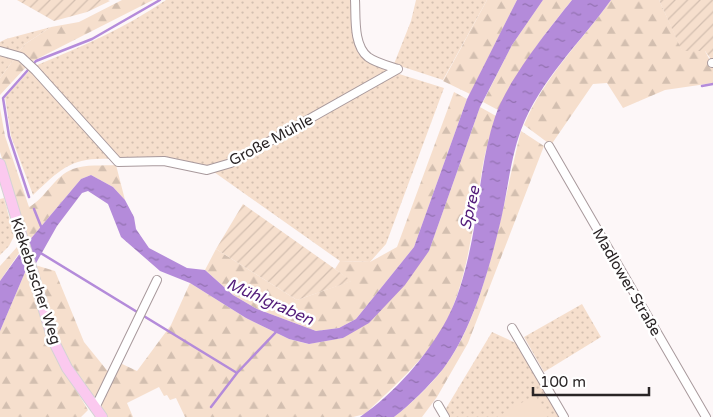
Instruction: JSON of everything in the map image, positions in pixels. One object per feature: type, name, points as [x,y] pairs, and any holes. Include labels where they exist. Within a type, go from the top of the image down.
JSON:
[{"type":"main road","name":"Kiekebuscher Weg","points":[[0,164],[53,340],[67,368],[102,417]]},
{"type":"street","name":"Große Mühle","points":[[0,51],[25,61],[35,70],[118,162],[164,160],[207,170],[231,163],[398,69],[369,58],[361,50],[358,40],[355,0]]},
{"type":"street","name":"Madlower Straße","points":[[548,146],[706,417]]},
{"type":"street","points":[[95,408],[157,280]]},
{"type":"street","points":[[512,328],[564,417]]},
{"type":"street","points":[[438,405],[445,417]]},
{"type":"green space","points":[[17,0],[110,1],[87,12],[54,21]]},
{"type":"green space","points":[[122,0],[153,0],[31,62],[17,54],[25,44],[51,27],[79,22]]},
{"type":"green space","points":[[166,0],[352,0],[354,36],[360,52],[367,59],[390,71],[228,161],[207,166],[173,158],[118,157],[35,66],[119,28]]},
{"type":"green space","points":[[416,0],[487,0],[443,80],[394,64],[411,21]]},
{"type":"green space","points":[[487,0],[517,0],[470,94],[443,81]]},
{"type":"green space","points":[[543,0],[572,0],[532,53],[498,110],[483,102],[512,45]]},
{"type":"green space","points":[[611,0],[659,0],[682,50],[705,51],[713,66],[713,83],[665,90],[623,108],[607,83],[593,84],[551,145],[524,125],[552,75]]},
{"type":"green space","points":[[659,0],[713,0],[713,62],[705,51],[682,51]]},
{"type":"green space","points":[[51,27],[25,44],[17,54],[0,48],[0,42],[6,39]]},
{"type":"green space","points":[[0,54],[15,58],[0,78]]},
{"type":"green space","points":[[15,58],[27,66],[0,95],[0,78]]},
{"type":"green space","points":[[31,69],[111,159],[86,160],[67,166],[33,195],[11,136],[5,97]]},
{"type":"green space","points":[[396,73],[444,88],[386,244],[370,262],[340,261],[214,172],[231,166]]},
{"type":"green space","points":[[454,92],[467,99],[414,247],[356,319],[339,328],[316,331],[257,309],[233,295],[205,270],[216,249],[297,300],[351,281],[335,269],[340,261],[370,262],[397,247]]},
{"type":"green space","points":[[480,107],[496,116],[484,158],[467,261],[456,298],[449,316],[432,344],[412,369],[365,414],[353,417],[185,417],[176,398],[170,400],[167,395],[164,396],[159,387],[127,403],[133,417],[107,417],[100,408],[120,363],[137,371],[171,325],[190,283],[246,318],[289,339],[308,344],[343,338],[429,251]]},
{"type":"green space","points":[[0,108],[5,136],[29,207],[66,172],[78,167],[88,166],[116,165],[125,200],[113,187],[91,175],[81,179],[28,242],[0,152]]},
{"type":"green space","points":[[521,131],[544,146],[468,343],[437,397],[422,417],[394,417],[420,394],[443,369],[458,346],[471,318],[492,255]]},
{"type":"green space","points":[[4,198],[14,236],[9,246],[0,255],[0,199]]},
{"type":"green space","points":[[243,204],[352,281],[297,300],[216,249]]},
{"type":"green space","points":[[17,247],[19,253],[0,281],[0,266]]},
{"type":"green space","points":[[35,265],[55,271],[84,342],[110,374],[95,402],[58,347]]},
{"type":"green space","points":[[26,270],[53,350],[88,410],[81,417],[0,417],[0,331]]},
{"type":"green space","points":[[582,304],[601,337],[544,372],[524,337]]},
{"type":"green space","points":[[492,332],[518,344],[559,417],[449,417],[445,410]]},
{"type":"green space","points":[[535,395],[547,417],[497,417]]},
{"type":"water","points":[[517,0],[543,0],[512,45],[480,107],[429,251],[405,285],[369,323],[343,338],[309,344],[289,339],[246,318],[190,283],[160,271],[121,237],[108,204],[88,191],[82,193],[57,226],[35,265],[26,270],[0,331],[0,281],[28,242],[81,179],[91,175],[113,187],[125,200],[134,217],[136,229],[149,248],[187,268],[205,270],[233,295],[257,309],[316,331],[339,328],[356,319],[414,247],[467,99]]},
{"type":"water","points":[[572,0],[611,0],[550,78],[529,112],[521,130],[512,161],[502,215],[480,295],[454,353],[426,388],[394,417],[360,417],[386,397],[409,373],[430,347],[447,319],[467,263],[485,158],[495,117],[518,72]]},
{"type":"waterway","points":[[29,197],[9,136],[3,98],[36,61],[92,39],[160,0]]},
{"type":"waterway","points":[[702,86],[713,84]]},
{"type":"waterway","points":[[34,209],[42,229]]},
{"type":"waterway","points":[[39,252],[237,373]]},
{"type":"waterway","points":[[211,407],[237,373],[277,331]]},
{"type":"water label","name":"Spree","points":[[470,208]]},
{"type":"water label","name":"Mühlgraben","points":[[270,302]]}]
